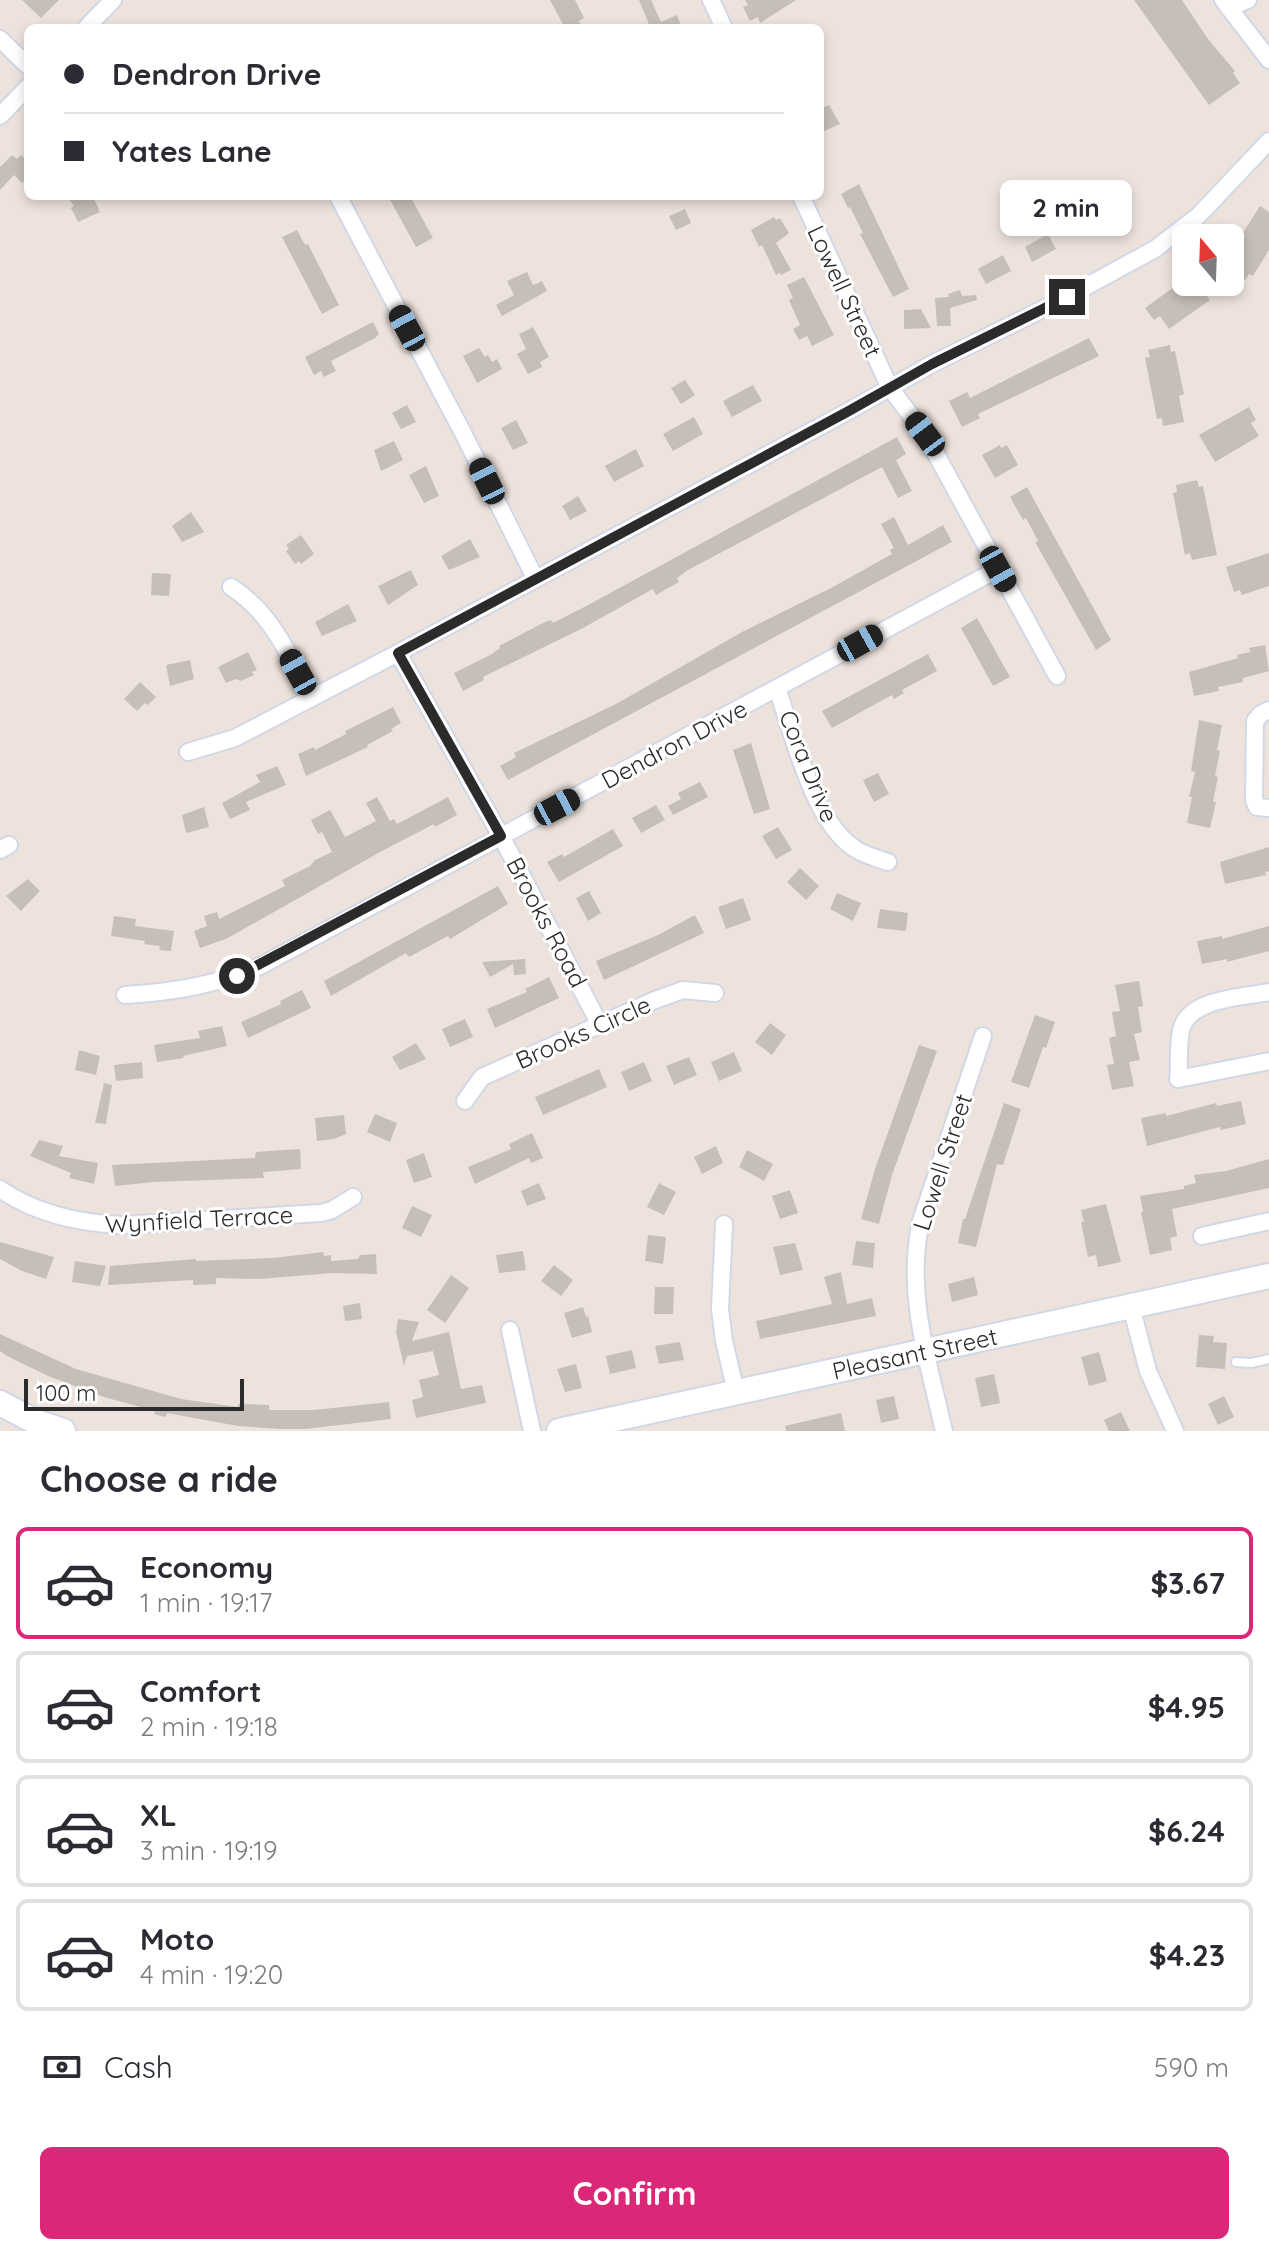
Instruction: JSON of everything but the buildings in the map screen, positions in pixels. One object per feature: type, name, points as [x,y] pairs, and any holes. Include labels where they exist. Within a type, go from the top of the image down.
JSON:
[{"type":"street","points":[[90,24],[113,0]]},
{"type":"street","points":[[711,0],[722,24]]},
{"type":"street","points":[[1248,0],[1226,4],[1269,60]]},
{"type":"street","points":[[0,39],[24,62]]},
{"type":"street","points":[[0,116],[24,91]]},
{"type":"street","points":[[188,752],[235,738],[312,698],[1155,249],[1198,216],[1269,141]]},
{"type":"street","points":[[340,200],[463,433],[535,578]]},
{"type":"street","name":"Lowell Street","points":[[803,200],[890,388],[925,434],[1057,676]]},
{"type":"street","name":"Dendron Drive","points":[[125,995],[192,989],[237,976],[998,569]]},
{"type":"street","points":[[231,587],[251,600],[270,621],[312,698]]},
{"type":"street","name":"Brooks Road","points":[[398,653],[501,836],[600,1025]]},
{"type":"street","name":"Cora Drive","points":[[777,688],[811,783],[831,827],[856,850],[888,862]]},
{"type":"street","points":[[1269,710],[1255,721],[1254,800],[1257,807],[1269,808]]},
{"type":"street","name":"Brooks Circle","points":[[465,1101],[482,1077],[600,1025],[683,990],[715,993]]},
{"type":"street","points":[[1269,992],[1223,1001],[1194,1012],[1182,1027],[1178,1079],[1269,1061]]},
{"type":"street","name":"Lowell Street","points":[[944,1431],[916,1302],[913,1275],[916,1244],[983,1036]]},
{"type":"street","name":"Wynfield Terrace","points":[[0,1189],[58,1217],[93,1224],[122,1225],[321,1213],[353,1197]]},
{"type":"street","points":[[1202,1236],[1269,1221]]},
{"type":"street","points":[[724,1224],[720,1309],[736,1392]]},
{"type":"street","name":"Pleasant Street","points":[[559,1431],[1269,1276]]},
{"type":"street","points":[[1131,1306],[1148,1371],[1175,1431]]},
{"type":"street","points":[[510,1330],[532,1431]]},
{"type":"street","points":[[0,1403],[49,1429]]},
{"type":"lane","points":[[1236,1362],[1269,1359]]},
{"type":"route","points":[[237,976],[501,836],[398,653],[932,364],[1067,297]]}]
